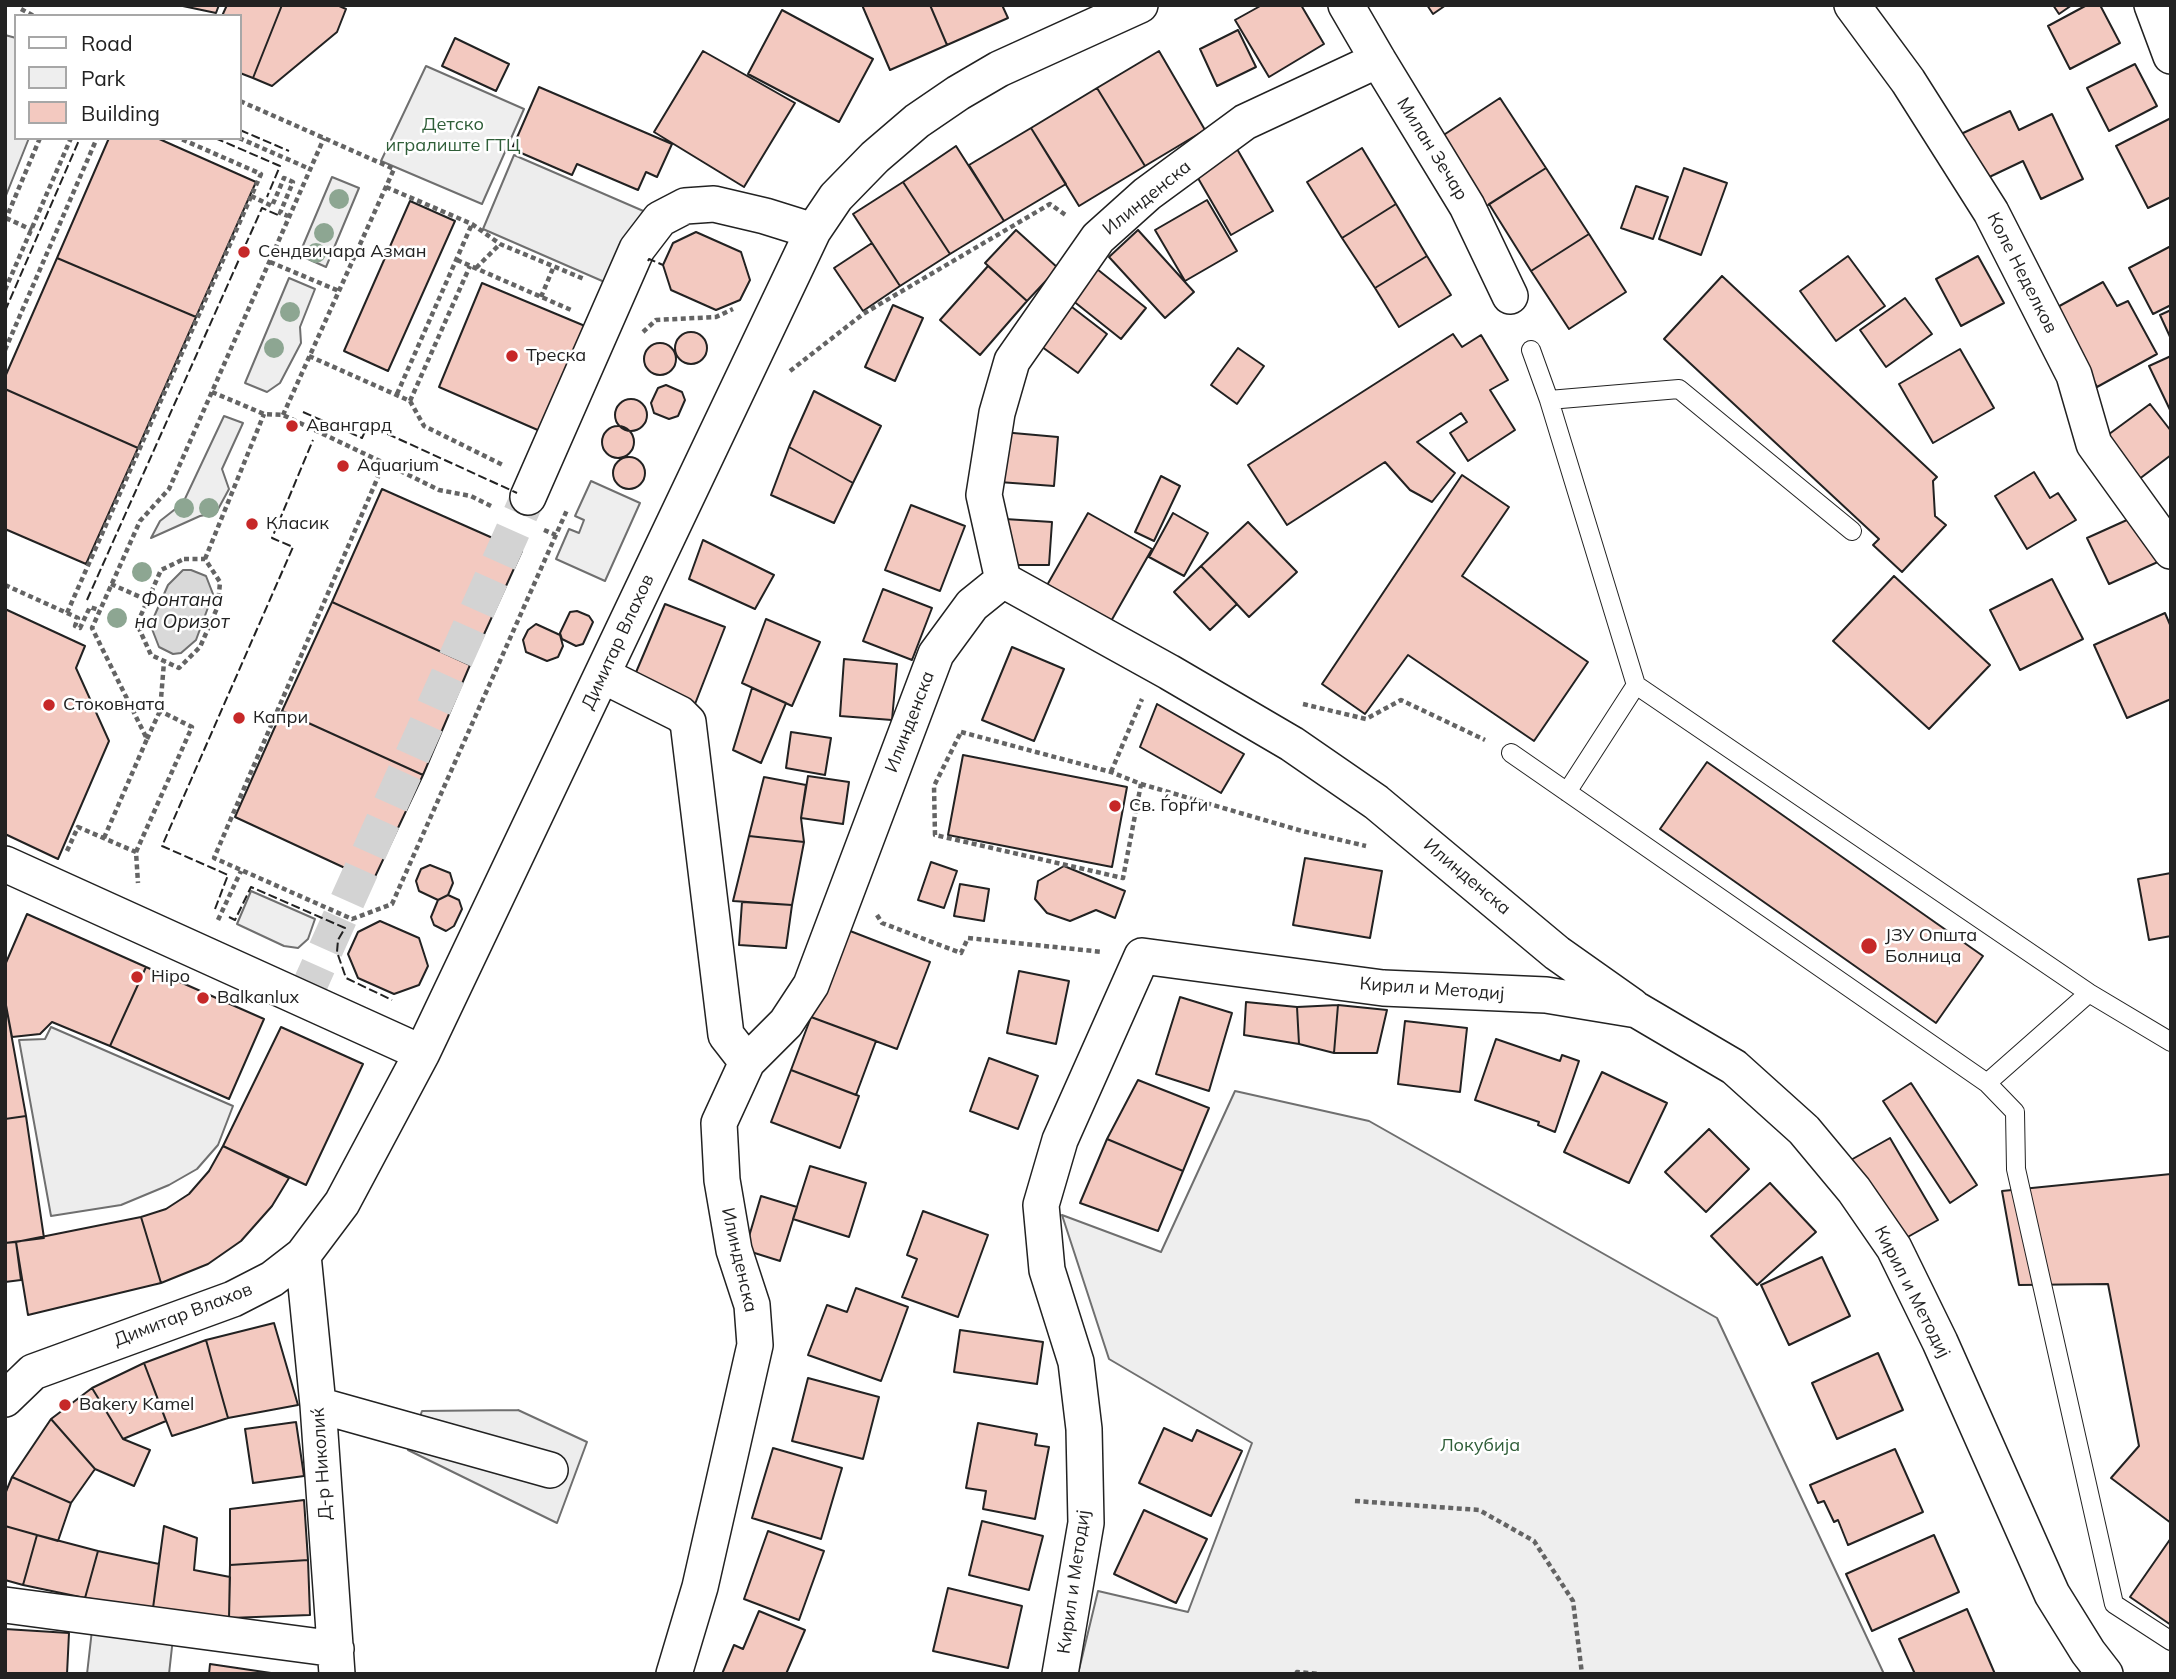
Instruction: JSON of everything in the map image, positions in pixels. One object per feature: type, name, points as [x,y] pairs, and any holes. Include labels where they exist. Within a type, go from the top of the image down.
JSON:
[{"type":"street","name":"Димитар Влахов","points":[[19,1370],[233,1299],[272,1279],[303,1255],[342,1203],[422,1053],[813,231],[836,197],[875,157],[917,121],[947,100],[999,69],[1140,5]]},
{"type":"street","name":"Милан Зечар","points":[[1346,5],[1467,205],[1510,296]]},
{"type":"street","name":"Коле Неделков","points":[[1853,5],[1908,81],[1991,212],[2074,375],[2094,443],[2171,551]]},
{"type":"street","points":[[2152,5],[2171,56]]},
{"type":"street","name":"Илинденска","points":[[1378,61],[1245,122],[1147,194],[1098,238],[1012,361],[1001,400],[984,495],[1003,580],[1292,744],[1376,802],[1557,953],[1637,1010]]},
{"type":"street","points":[[532,489],[637,249],[660,219],[685,206],[714,204],[813,231]]},
{"type":"street","name":"Илинденска","points":[[674,1674],[700,1587],[755,1345],[752,1305],[734,1250],[724,1192],[719,1123],[747,1062],[786,1023],[811,985],[936,654],[972,605],[1003,580]]},
{"type":"street","points":[[602,675],[680,714],[688,722],[726,1035],[747,1062]]},
{"type":"street","points":[[5,864],[422,1053]]},
{"type":"street","name":"Кирил и Методиј","points":[[1059,1674],[1086,1523],[1084,1429],[1076,1362],[1047,1270],[1041,1205],[1060,1140],[1142,956],[1383,988],[1546,995],[1637,1010],[1734,1067],[1804,1130],[1854,1189],[1894,1248],[1934,1330],[2052,1594],[2105,1674]]},
{"type":"street","name":"Д-р Николиќ","points":[[303,1255],[318,1405],[337,1662]]},
{"type":"street","points":[[5,1399],[19,1370]]},
{"type":"street","points":[[318,1405],[550,1470]]},
{"type":"street","points":[[5,1605],[337,1662]]},
{"type":"lane","points":[[1531,350],[1549,400],[1636,685],[2089,993],[2171,1042]]},
{"type":"lane","points":[[1549,400],[1679,389],[1852,531]]},
{"type":"lane","points":[[1567,792],[1636,685]]},
{"type":"lane","points":[[1511,753],[1987,1083],[2015,1112],[2016,1169],[2114,1604],[2171,1641]]},
{"type":"lane","points":[[1987,1083],[2089,993]]},
{"type":"path","points":[[21,9],[30,14]]},
{"type":"path","points":[[242,102],[394,169],[282,415]]},
{"type":"path","points":[[147,738],[92,628],[140,521],[169,489],[324,138]]},
{"type":"path","points":[[242,139],[310,169]]},
{"type":"path","points":[[32,230],[6,219],[39,140]]},
{"type":"path","points":[[5,290],[70,140]]},
{"type":"path","points":[[5,350],[96,140]]},
{"type":"path","points":[[67,613],[261,174],[184,140]]},
{"type":"path","points":[[251,196],[272,206],[284,178],[293,182],[280,213],[288,216]]},
{"type":"path","points":[[386,187],[472,224],[500,244],[554,267],[611,309]]},
{"type":"path","points":[[743,378],[769,387],[863,314],[1050,204],[1098,238]]},
{"type":"path","points":[[397,394],[472,224]]},
{"type":"path","points":[[410,401],[473,267],[500,244]]},
{"type":"path","points":[[457,260],[541,297],[611,309]]},
{"type":"path","points":[[270,262],[339,291]]},
{"type":"path","points":[[541,297],[554,267]]},
{"type":"path","points":[[642,333],[656,320],[716,317],[742,305]]},
{"type":"path","points":[[309,356],[410,401],[424,426],[532,489]]},
{"type":"path","points":[[212,392],[264,414],[282,415],[439,490],[471,496],[495,508]]},
{"type":"path","points":[[205,559],[264,414]]},
{"type":"path","points":[[384,463],[214,858],[352,919],[392,904],[562,521]]},
{"type":"path","points":[[544,530],[556,535]]},
{"type":"path","points":[[184,559],[205,559],[220,582],[218,606],[200,647],[179,668],[151,655],[137,624],[160,570],[184,559]]},
{"type":"path","points":[[111,584],[147,600]]},
{"type":"path","points":[[5,585],[78,618],[75,626],[80,628],[90,607],[99,610]]},
{"type":"path","points":[[136,852],[104,838],[160,711],[164,662]]},
{"type":"path","points":[[1111,772],[1145,692]]},
{"type":"path","points":[[1295,702],[1366,719],[1401,700],[1511,753]]},
{"type":"path","points":[[149,889],[138,884],[136,852],[192,727],[160,711]]},
{"type":"path","points":[[1141,784],[1123,877],[934,835],[934,786],[961,732],[1111,772],[1141,784],[1302,831],[1374,848]]},
{"type":"path","points":[[206,915],[218,920],[241,870]]},
{"type":"path","points":[[845,894],[870,903],[882,923],[961,953],[968,938],[1142,956]]},
{"type":"path","points":[[1355,1501],[1479,1510],[1534,1541],[1573,1601],[1582,1674]]},
{"type":"path","points":[[1296,1674],[1320,1674]]},
{"type":"green space","name":"Детско игралиште ГТЦ","points":[[426,66],[524,109],[482,204],[381,161]]},
{"type":"green space","points":[[332,177],[359,188],[326,267],[299,255]]},
{"type":"green space","points":[[289,278],[315,289],[300,327],[301,343],[280,383],[267,392],[245,383]]},
{"type":"green space","points":[[224,416],[243,423],[222,469],[229,489],[216,513],[200,516],[151,538],[160,521],[183,503]]},
{"type":"green space","points":[[591,481],[640,503],[605,581],[556,559],[569,529],[579,533],[584,520],[575,516]]},
{"type":"green space","points":[[251,891],[315,919],[308,939],[298,948],[284,946],[237,924]]},
{"type":"green space","name":"Локубија","points":[[1235,1091],[1369,1121],[1717,1318],[1884,1674],[1078,1674],[1098,1591],[1188,1612],[1252,1443],[1109,1359],[1062,1215],[1161,1252]]},
{"type":"green space","points":[[92,1630],[173,1638],[169,1674],[87,1674]]},
{"type":"shaded area","points":[[5,35],[14,37],[14,140],[28,140],[5,198]]},
{"type":"shaded area","points":[[514,155],[648,213],[616,287],[483,229]]},
{"type":"shaded area","points":[[51,1027],[233,1106],[218,1145],[197,1169],[169,1185],[121,1205],[51,1216],[19,1040],[45,1039]]},
{"type":"shaded area","points":[[518,1410],[587,1442],[557,1523],[408,1450],[422,1411]]},
{"type":"water","name":"Фонтана на Оризот","points":[[183,570],[206,576],[213,594],[196,640],[181,653],[173,654],[159,647],[152,629],[153,619],[168,585]]},
{"type":"building","points":[[178,5],[219,5],[216,13]]},
{"type":"building","points":[[227,5],[282,5],[253,78],[242,74],[242,14],[223,14]]},
{"type":"building","points":[[282,5],[337,5],[346,9],[337,32],[272,86],[253,78]]},
{"type":"building","points":[[862,5],[930,5],[947,45],[890,70]]},
{"type":"building","points":[[930,5],[1002,5],[1008,18],[947,45]]},
{"type":"building","points":[[1262,5],[1301,5],[1324,44],[1269,77],[1235,20]]},
{"type":"building","points":[[1427,5],[1446,5],[1433,14]]},
{"type":"building","points":[[2053,5],[2072,5],[2059,14]]},
{"type":"building","points":[[2087,5],[2100,5],[2120,43],[2070,69],[2048,26]]},
{"type":"building","points":[[782,10],[873,59],[839,122],[748,74]]},
{"type":"building","points":[[1238,30],[1256,67],[1217,86],[1200,49]]},
{"type":"building","points":[[455,38],[509,64],[496,91],[442,66]]},
{"type":"building","points":[[703,51],[795,103],[744,187],[654,132]]},
{"type":"building","points":[[1159,51],[1205,130],[1145,166],[1097,88]]},
{"type":"building","points":[[2135,64],[2157,106],[2109,131],[2087,88]]},
{"type":"building","points":[[539,87],[672,144],[657,177],[646,172],[638,190],[577,164],[572,175],[512,149]]},
{"type":"building","points":[[1097,88],[1145,166],[1079,206],[1031,128]]},
{"type":"building","points":[[1500,98],[1546,168],[1482,209],[1436,140]]},
{"type":"building","points":[[2010,111],[2019,130],[2052,114],[2083,179],[2041,199],[2023,161],[1983,180],[1961,134]]},
{"type":"building","points":[[2171,118],[2171,197],[2148,208],[2116,146]]},
{"type":"building","points":[[1031,128],[1066,184],[1004,221],[969,165]]},
{"type":"building","points":[[108,140],[162,140],[256,182],[196,317],[57,258]]},
{"type":"building","points":[[956,146],[1004,221],[950,254],[903,182]]},
{"type":"building","points":[[1362,148],[1396,204],[1342,238],[1307,182]]},
{"type":"building","points":[[1237,149],[1273,211],[1231,235],[1195,173]]},
{"type":"building","points":[[1546,168],[1589,234],[1531,271],[1489,204]]},
{"type":"building","points":[[1684,168],[1727,183],[1701,255],[1659,239]]},
{"type":"building","points":[[903,182],[950,254],[900,286],[853,214]]},
{"type":"building","points":[[1636,186],[1668,197],[1653,239],[1621,228]]},
{"type":"building","points":[[1207,200],[1237,251],[1185,281],[1155,230]]},
{"type":"building","points":[[410,201],[455,221],[388,371],[344,351]]},
{"type":"building","points":[[1396,204],[1427,256],[1375,288],[1342,238]]},
{"type":"building","points":[[1016,230],[1058,268],[1027,301],[985,263]]},
{"type":"building","points":[[1138,230],[1194,292],[1165,318],[1109,257]]},
{"type":"building","points":[[696,232],[741,252],[750,280],[740,300],[716,310],[671,290],[663,265],[673,243]]},
{"type":"building","points":[[1589,234],[1626,292],[1569,329],[1531,271]]},
{"type":"building","points":[[872,243],[900,286],[863,311],[834,268]]},
{"type":"building","points":[[2171,246],[2171,305],[2153,314],[2129,268]]},
{"type":"building","points":[[1427,256],[1451,295],[1399,327],[1375,288]]},
{"type":"building","points":[[1848,256],[1885,306],[1836,341],[1800,291]]},
{"type":"building","points":[[1978,256],[2004,303],[1961,326],[1936,279]]},
{"type":"building","points":[[57,258],[196,317],[138,448],[5,389],[5,377]]},
{"type":"building","points":[[988,266],[1027,301],[980,355],[940,320]]},
{"type":"building","points":[[1097,269],[1146,308],[1121,339],[1072,300]]},
{"type":"building","points":[[1722,276],[1937,477],[1933,481],[1935,516],[1946,525],[1902,572],[1873,545],[1879,539],[1664,339]]},
{"type":"building","points":[[2103,282],[2117,306],[2128,301],[2157,354],[2097,387],[2054,309]]},
{"type":"building","name":"Треска","points":[[482,283],[585,326],[540,431],[439,387]]},
{"type":"building","points":[[1905,298],[1932,334],[1886,367],[1860,330]]},
{"type":"building","points":[[1068,304],[1107,334],[1078,373],[1038,344]]},
{"type":"building","points":[[893,305],[923,318],[895,381],[865,367]]},
{"type":"building","points":[[2171,310],[2171,339],[2160,315]]},
{"type":"building","points":[[691,332],[702,337],[707,348],[702,359],[691,364],[680,359],[675,348],[680,337]]},
{"type":"building","points":[[1453,334],[1462,347],[1481,335],[1508,380],[1490,390],[1515,430],[1468,461],[1450,433],[1467,422],[1461,413],[1417,442],[1455,473],[1432,502],[1410,490],[1385,462],[1287,525],[1248,465]]},
{"type":"building","points":[[660,343],[671,348],[676,359],[671,370],[660,375],[649,370],[644,359],[649,348]]},
{"type":"building","points":[[1238,348],[1264,366],[1237,404],[1211,385]]},
{"type":"building","points":[[1960,349],[1994,408],[1933,443],[1899,384]]},
{"type":"building","points":[[2171,356],[2171,412],[2149,366]]},
{"type":"building","points":[[666,385],[682,392],[685,400],[678,416],[669,419],[654,413],[651,403],[658,388]]},
{"type":"building","points":[[5,389],[138,448],[86,564],[5,529]]},
{"type":"building","points":[[814,391],[881,426],[853,483],[789,447]]},
{"type":"building","points":[[631,399],[642,404],[647,415],[642,426],[631,431],[620,426],[615,415],[620,404]]},
{"type":"building","points":[[2150,404],[2171,431],[2171,455],[2134,483],[2101,440]]},
{"type":"building","points":[[618,426],[629,431],[634,442],[629,453],[618,458],[607,453],[602,442],[607,431]]},
{"type":"building","points":[[1002,432],[1058,437],[1054,486],[999,482]]},
{"type":"building","points":[[789,447],[853,483],[834,523],[771,495]]},
{"type":"building","points":[[629,457],[640,462],[645,473],[640,484],[629,489],[618,484],[613,473],[618,462]]},
{"type":"building","points":[[2034,472],[2050,498],[2058,493],[2076,520],[2027,549],[1995,496]]},
{"type":"building","points":[[1462,475],[1509,507],[1462,576],[1588,662],[1534,741],[1408,655],[1365,714],[1322,684]]},
{"type":"building","points":[[1161,476],[1180,486],[1154,541],[1135,532]]},
{"type":"building","points":[[382,489],[522,551],[470,665],[332,602]]},
{"type":"building","points":[[911,505],[965,526],[940,591],[885,570]]},
{"type":"building","points":[[1088,513],[1152,549],[1110,623],[1046,587]]},
{"type":"building","points":[[1173,513],[1208,533],[1184,576],[1149,557]]},
{"type":"building","points":[[2138,515],[2160,561],[2109,584],[2087,538]]},
{"type":"building","points":[[1005,519],[1052,522],[1049,565],[1015,565]]},
{"type":"building","points":[[1248,522],[1297,572],[1249,617],[1201,566]]},
{"type":"building","points":[[703,540],[774,575],[755,609],[689,579]]},
{"type":"building","points":[[1201,566],[1237,604],[1210,630],[1174,592]]},
{"type":"building","points":[[1894,576],[1990,665],[1929,729],[1833,641]]},
{"type":"building","points":[[2052,579],[2083,639],[2020,670],[1990,610]]},
{"type":"building","points":[[883,589],[932,608],[912,660],[863,641]]},
{"type":"building","points":[[332,602],[470,665],[423,775],[282,711]]},
{"type":"building","points":[[665,604],[725,627],[695,704],[634,677]]},
{"type":"building","name":"Стоковната","points":[[5,609],[85,646],[76,668],[109,741],[58,859],[5,834]]},
{"type":"building","points":[[577,611],[589,616],[593,622],[583,644],[576,646],[562,639],[560,633],[570,612]]},
{"type":"building","points":[[2165,613],[2171,627],[2171,699],[2127,718],[2094,645]]},
{"type":"building","points":[[766,619],[820,642],[792,706],[742,683]]},
{"type":"building","points":[[536,624],[560,635],[563,646],[558,657],[547,661],[526,652],[523,640],[528,630]]},
{"type":"building","points":[[1012,647],[1064,669],[1034,741],[982,720]]},
{"type":"building","points":[[844,659],[897,664],[892,720],[840,716]]},
{"type":"building","points":[[752,688],[786,703],[761,763],[733,750]]},
{"type":"building","points":[[1157,704],[1244,754],[1221,793],[1140,747]]},
{"type":"building","points":[[282,711],[423,775],[373,881],[235,817]]},
{"type":"building","points":[[791,732],[831,738],[825,775],[786,768]]},
{"type":"building","points":[[963,755],[1127,787],[1112,867],[948,835]]},
{"type":"building","points":[[1707,762],[1983,956],[1936,1023],[1660,829]]},
{"type":"building","points":[[808,776],[849,782],[843,824],[801,818]]},
{"type":"building","points":[[764,777],[806,785],[801,818],[804,842],[749,836]]},
{"type":"building","points":[[749,836],[804,842],[792,905],[733,901]]},
{"type":"building","points":[[1305,858],[1382,871],[1370,938],[1293,925]]},
{"type":"building","points":[[931,862],[957,871],[944,908],[918,900]]},
{"type":"building","points":[[430,865],[450,873],[453,883],[448,895],[438,900],[419,891],[416,881],[421,869]]},
{"type":"building","points":[[1064,866],[1125,891],[1115,918],[1096,910],[1070,921],[1047,913],[1035,899],[1038,881]]},
{"type":"building","points":[[2171,873],[2171,936],[2149,940],[2138,879]]},
{"type":"building","points":[[960,884],[989,889],[984,921],[954,916]]},
{"type":"building","points":[[448,895],[459,900],[462,909],[454,926],[446,931],[434,925],[431,917],[438,900]]},
{"type":"building","points":[[742,902],[792,905],[786,948],[739,945]]},
{"type":"building","points":[[27,914],[146,967],[110,1046],[52,1022],[40,1034],[12,1037],[5,1000],[5,965]]},
{"type":"building","points":[[380,921],[419,938],[428,966],[419,985],[394,994],[358,978],[348,954],[358,932]]},
{"type":"building","points":[[845,929],[930,962],[897,1049],[811,1017]]},
{"type":"building","points":[[146,967],[264,1019],[229,1099],[110,1046]]},
{"type":"building","points":[[1019,971],[1069,981],[1056,1044],[1007,1033]]},
{"type":"building","points":[[1180,997],[1232,1013],[1209,1091],[1156,1074]]},
{"type":"building","points":[[5,1000],[26,1116],[5,1119]]},
{"type":"building","points":[[1246,1002],[1297,1007],[1299,1044],[1244,1035]]},
{"type":"building","points":[[1338,1005],[1334,1053],[1299,1044],[1297,1007]]},
{"type":"building","points":[[1338,1005],[1387,1010],[1377,1053],[1334,1053]]},
{"type":"building","points":[[811,1017],[876,1041],[856,1095],[791,1070]]},
{"type":"building","points":[[1405,1021],[1467,1028],[1460,1092],[1398,1084]]},
{"type":"building","points":[[281,1027],[363,1064],[306,1185],[223,1146]]},
{"type":"building","points":[[1496,1039],[1560,1061],[1562,1055],[1579,1061],[1555,1132],[1538,1125],[1539,1122],[1475,1100]]},
{"type":"building","points":[[989,1058],[1038,1076],[1018,1129],[970,1111]]},
{"type":"building","points":[[791,1070],[859,1096],[840,1148],[771,1122]]},
{"type":"building","points":[[1602,1072],[1667,1103],[1629,1183],[1564,1152]]},
{"type":"building","points":[[1138,1080],[1209,1108],[1183,1171],[1107,1139]]},
{"type":"building","points":[[1911,1083],[1977,1185],[1950,1203],[1883,1101]]},
{"type":"building","points":[[26,1116],[44,1238],[5,1243],[5,1119]]},
{"type":"building","points":[[1709,1129],[1749,1169],[1706,1212],[1665,1172]]},
{"type":"building","points":[[1890,1138],[1938,1220],[1897,1243],[1849,1161]]},
{"type":"building","points":[[1107,1139],[1183,1171],[1158,1231],[1080,1203]]},
{"type":"building","points":[[223,1146],[289,1178],[272,1206],[241,1241],[208,1264],[161,1283],[141,1217],[166,1209],[189,1194],[209,1171]]},
{"type":"building","points":[[810,1166],[866,1183],[849,1237],[793,1219]]},
{"type":"building","points":[[2171,1174],[2171,1523],[2111,1478],[2139,1446],[2108,1284],[2019,1285],[2002,1191]]},
{"type":"building","points":[[1770,1183],[1816,1232],[1757,1285],[1711,1236]]},
{"type":"building","points":[[761,1196],[797,1207],[780,1261],[745,1250]]},
{"type":"building","points":[[923,1211],[988,1235],[958,1317],[902,1297],[917,1259],[907,1255]]},
{"type":"building","points":[[141,1217],[161,1283],[28,1315],[16,1242]]},
{"type":"building","points":[[16,1242],[21,1280],[5,1282],[5,1243]]},
{"type":"building","points":[[1822,1257],[1850,1316],[1789,1345],[1761,1285]]},
{"type":"building","points":[[856,1288],[908,1307],[881,1381],[808,1355],[827,1305],[847,1312]]},
{"type":"building","points":[[274,1323],[298,1405],[228,1418],[206,1340]]},
{"type":"building","points":[[960,1330],[1043,1342],[1037,1384],[954,1372]]},
{"type":"building","points":[[206,1340],[228,1418],[172,1436],[144,1363]]},
{"type":"building","points":[[1878,1353],[1903,1410],[1837,1439],[1812,1383]]},
{"type":"building","points":[[144,1363],[166,1421],[123,1439],[92,1388]]},
{"type":"building","points":[[808,1378],[879,1397],[863,1459],[792,1441]]},
{"type":"building","points":[[92,1388],[123,1439],[150,1450],[134,1486],[95,1469],[51,1419]]},
{"type":"building","points":[[51,1419],[95,1469],[71,1503],[12,1477]]},
{"type":"building","points":[[296,1422],[304,1476],[253,1483],[245,1429]]},
{"type":"building","points":[[978,1423],[1037,1434],[1035,1445],[1049,1447],[1035,1519],[983,1509],[986,1491],[966,1488]]},
{"type":"building","points":[[1164,1428],[1192,1441],[1197,1430],[1242,1451],[1211,1516],[1139,1483]]},
{"type":"building","points":[[773,1448],[842,1468],[821,1539],[752,1518]]},
{"type":"building","points":[[1895,1449],[1923,1512],[1848,1545],[1838,1520],[1834,1522],[1824,1501],[1818,1503],[1810,1485]]},
{"type":"building","points":[[12,1477],[71,1503],[58,1541],[5,1526],[5,1494]]},
{"type":"building","points":[[304,1500],[308,1560],[230,1565],[230,1509]]},
{"type":"building","points":[[1144,1510],[1207,1539],[1176,1603],[1114,1574]]},
{"type":"building","points":[[982,1521],[1043,1536],[1029,1590],[969,1575]]},
{"type":"building","points":[[5,1526],[37,1535],[23,1585],[5,1580]]},
{"type":"building","points":[[164,1526],[197,1538],[194,1570],[230,1577],[229,1618],[153,1608]]},
{"type":"building","points":[[768,1531],[824,1551],[799,1620],[744,1599]]},
{"type":"building","points":[[37,1535],[98,1551],[85,1598],[23,1585]]},
{"type":"building","points":[[1934,1535],[1959,1592],[1872,1631],[1846,1574]]},
{"type":"building","points":[[2171,1538],[2171,1625],[2130,1597]]},
{"type":"building","points":[[98,1551],[159,1564],[153,1608],[85,1598]]},
{"type":"building","points":[[308,1560],[310,1615],[229,1618],[230,1565]]},
{"type":"building","points":[[948,1588],[1022,1606],[1008,1668],[933,1651]]},
{"type":"building","points":[[1967,1609],[1995,1674],[1915,1674],[1899,1639]]},
{"type":"building","points":[[759,1611],[805,1630],[786,1674],[722,1674],[734,1645],[743,1649]]},
{"type":"building","points":[[5,1629],[69,1633],[67,1674],[5,1674]]},
{"type":"building","points":[[210,1664],[271,1673],[271,1674],[209,1674]]},
{"type":"tunnel","points":[[304,998],[528,497]]},
{"type":"fence","points":[[242,131],[289,151]]},
{"type":"fence","points":[[5,311],[79,140]]},
{"type":"fence","points":[[220,140],[280,166],[267,197]]},
{"type":"fence","points":[[87,600],[262,208],[278,215]]},
{"type":"fence","points":[[648,261],[649,259],[663,265]]},
{"type":"fence","points":[[303,412],[362,438],[368,425],[517,493]]},
{"type":"fence","points":[[215,909],[228,875],[162,846],[293,547],[272,538],[313,440]]},
{"type":"fence","points":[[229,917],[235,920],[251,887],[345,928],[338,940],[337,952],[346,978],[392,1000]]},
{"type":"place","name":"Сендвичара Азман","points":[[244,252]]},
{"type":"place","name":"Треска","points":[[512,356]]},
{"type":"place","name":"Авангард","points":[[292,426]]},
{"type":"place","name":"Aquarium","points":[[343,466]]},
{"type":"place","name":"Класик","points":[[252,524]]},
{"type":"place","name":"Стоковната","points":[[49,705]]},
{"type":"place","name":"Капри","points":[[239,718]]},
{"type":"place","name":"Св. Ѓорѓи","points":[[1115,806]]},
{"type":"place","name":"ЈЗУ Општа Болница","points":[[1869,946]]},
{"type":"place","name":"Hipo","points":[[137,977]]},
{"type":"place","name":"Balkanlux","points":[[203,998]]},
{"type":"place","name":"Bakery Kamel","points":[[65,1405]]}]
